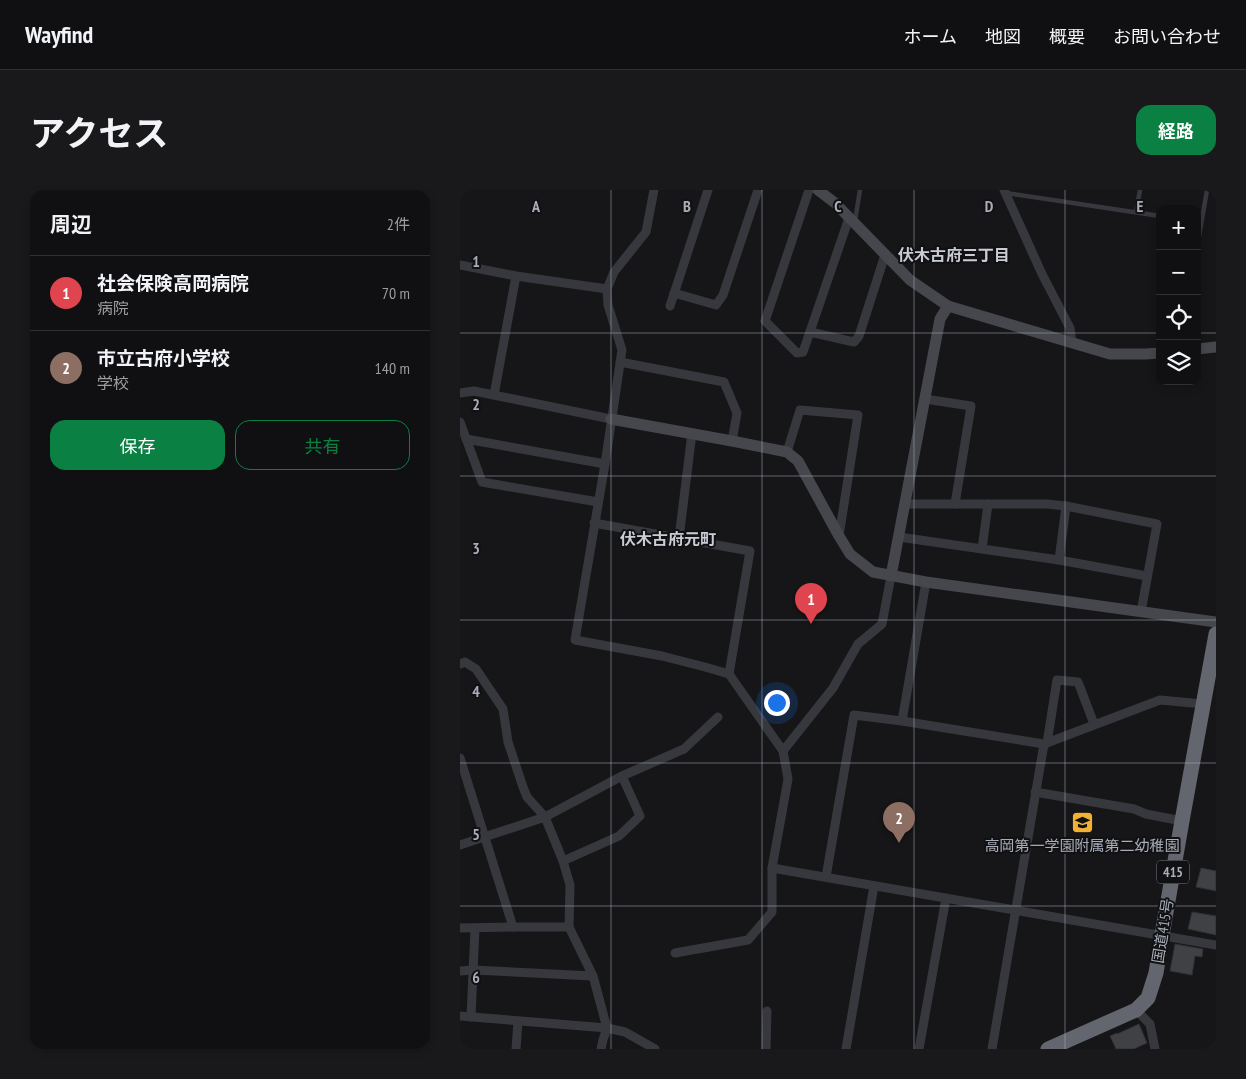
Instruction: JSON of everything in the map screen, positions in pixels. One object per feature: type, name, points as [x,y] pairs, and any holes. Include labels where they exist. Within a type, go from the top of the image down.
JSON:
[{"type":"highway","name":"国道415号","points":[[1048,1049],[1136,1010],[1148,998],[1156,973],[1216,634]]},
{"type":"street","points":[[654,190],[646,232],[614,272],[607,289],[608,305],[622,350],[575,640],[662,656],[705,666],[728,674],[782,751],[788,780],[772,868],[772,912],[748,940],[675,952]]},
{"type":"street","points":[[670,306],[708,190]]},
{"type":"street","points":[[674,293],[716,305],[723,295],[758,190]]},
{"type":"street","points":[[809,190],[765,321],[797,353],[803,352],[852,221]]},
{"type":"street","points":[[818,190],[834,203],[910,280],[948,306],[1110,354],[1156,353]]},
{"type":"street","points":[[1004,191],[1042,274],[1070,328],[1072,343]]},
{"type":"street","points":[[810,332],[854,342],[859,336],[885,255]]},
{"type":"street","points":[[460,265],[516,276],[607,289]]},
{"type":"street","points":[[494,395],[516,276]]},
{"type":"street","points":[[782,751],[833,688],[858,644],[882,624],[940,319],[948,306]]},
{"type":"street","points":[[1201,349],[1216,347]]},
{"type":"street","points":[[620,362],[724,382],[737,412],[732,440]]},
{"type":"street","points":[[460,392],[474,391],[787,452],[798,460],[850,554],[873,572],[926,582],[1216,622]]},
{"type":"street","points":[[925,399],[971,406],[954,504]]},
{"type":"street","points":[[787,452],[800,410],[858,415],[839,536]]},
{"type":"street","points":[[460,422],[482,482],[598,502]]},
{"type":"street","points":[[679,538],[692,433]]},
{"type":"street","points":[[466,439],[605,464]]},
{"type":"street","points":[[905,504],[1047,504],[1157,524],[1141,612]]},
{"type":"street","points":[[982,549],[988,504]]},
{"type":"street","points":[[1058,560],[1066,506]]},
{"type":"street","points":[[594,523],[750,551],[728,674]]},
{"type":"street","points":[[899,537],[1058,560],[1147,576]]},
{"type":"street","points":[[902,721],[926,582]]},
{"type":"street","points":[[460,664],[465,662],[476,670],[503,709],[508,742],[523,787],[527,797],[545,817],[563,862],[570,885],[569,927],[593,976],[608,1028],[603,1040],[602,1049]]},
{"type":"street","points":[[992,1049],[1035,792],[1058,680],[1078,682],[1094,724]]},
{"type":"street","points":[[826,877],[854,715],[1045,743],[1160,700],[1203,704]]},
{"type":"street","points":[[460,845],[545,817],[622,776],[684,749],[718,717]]},
{"type":"street","points":[[460,758],[513,927]]},
{"type":"street","points":[[563,862],[619,836],[640,816],[622,776]]},
{"type":"street","points":[[1035,792],[1134,809],[1146,814],[1183,819]]},
{"type":"street","points":[[772,868],[1216,945]]},
{"type":"street","points":[[846,1049],[874,886]]},
{"type":"street","points":[[919,1049],[946,898]]},
{"type":"street","points":[[460,928],[569,927]]},
{"type":"street","points":[[471,1017],[475,928]]},
{"type":"street","points":[[460,972],[473,970],[593,976]]},
{"type":"street","points":[[1136,1010],[1150,1024],[1155,1049]]},
{"type":"street","points":[[766,1049],[767,1011]]},
{"type":"street","points":[[460,1016],[608,1028],[625,1032],[655,1049]]},
{"type":"street","points":[[516,1049],[518,1021]]},
{"type":"lane","points":[[852,221],[860,190]]},
{"type":"lane","points":[[1136,212],[1140,190]]},
{"type":"lane","points":[[1201,214],[1207,190]]},
{"type":"lane","points":[[1004,191],[1156,215]]},
{"type":"building","points":[[1201,868],[1216,871],[1216,891],[1196,887]]},
{"type":"building","points":[[1192,912],[1216,916],[1216,935],[1188,929]]},
{"type":"building","points":[[1175,944],[1203,949],[1202,957],[1195,956],[1192,975],[1170,971]]},
{"type":"building","points":[[1139,1024],[1147,1043],[1134,1049],[1116,1049],[1110,1036]]},
{"type":"place","name":"社会保険高岡病院","points":[[811,624]]},
{"type":"place","name":"高岡第一学園附属第二幼稚園","points":[[1082,823]]},
{"type":"place","name":"市立古府小学校","points":[[899,843]]},
{"type":"district","name":"伏木古府三丁目","points":[[954,255]]},
{"type":"district","name":"伏木古府元町","points":[[668,539]]}]
